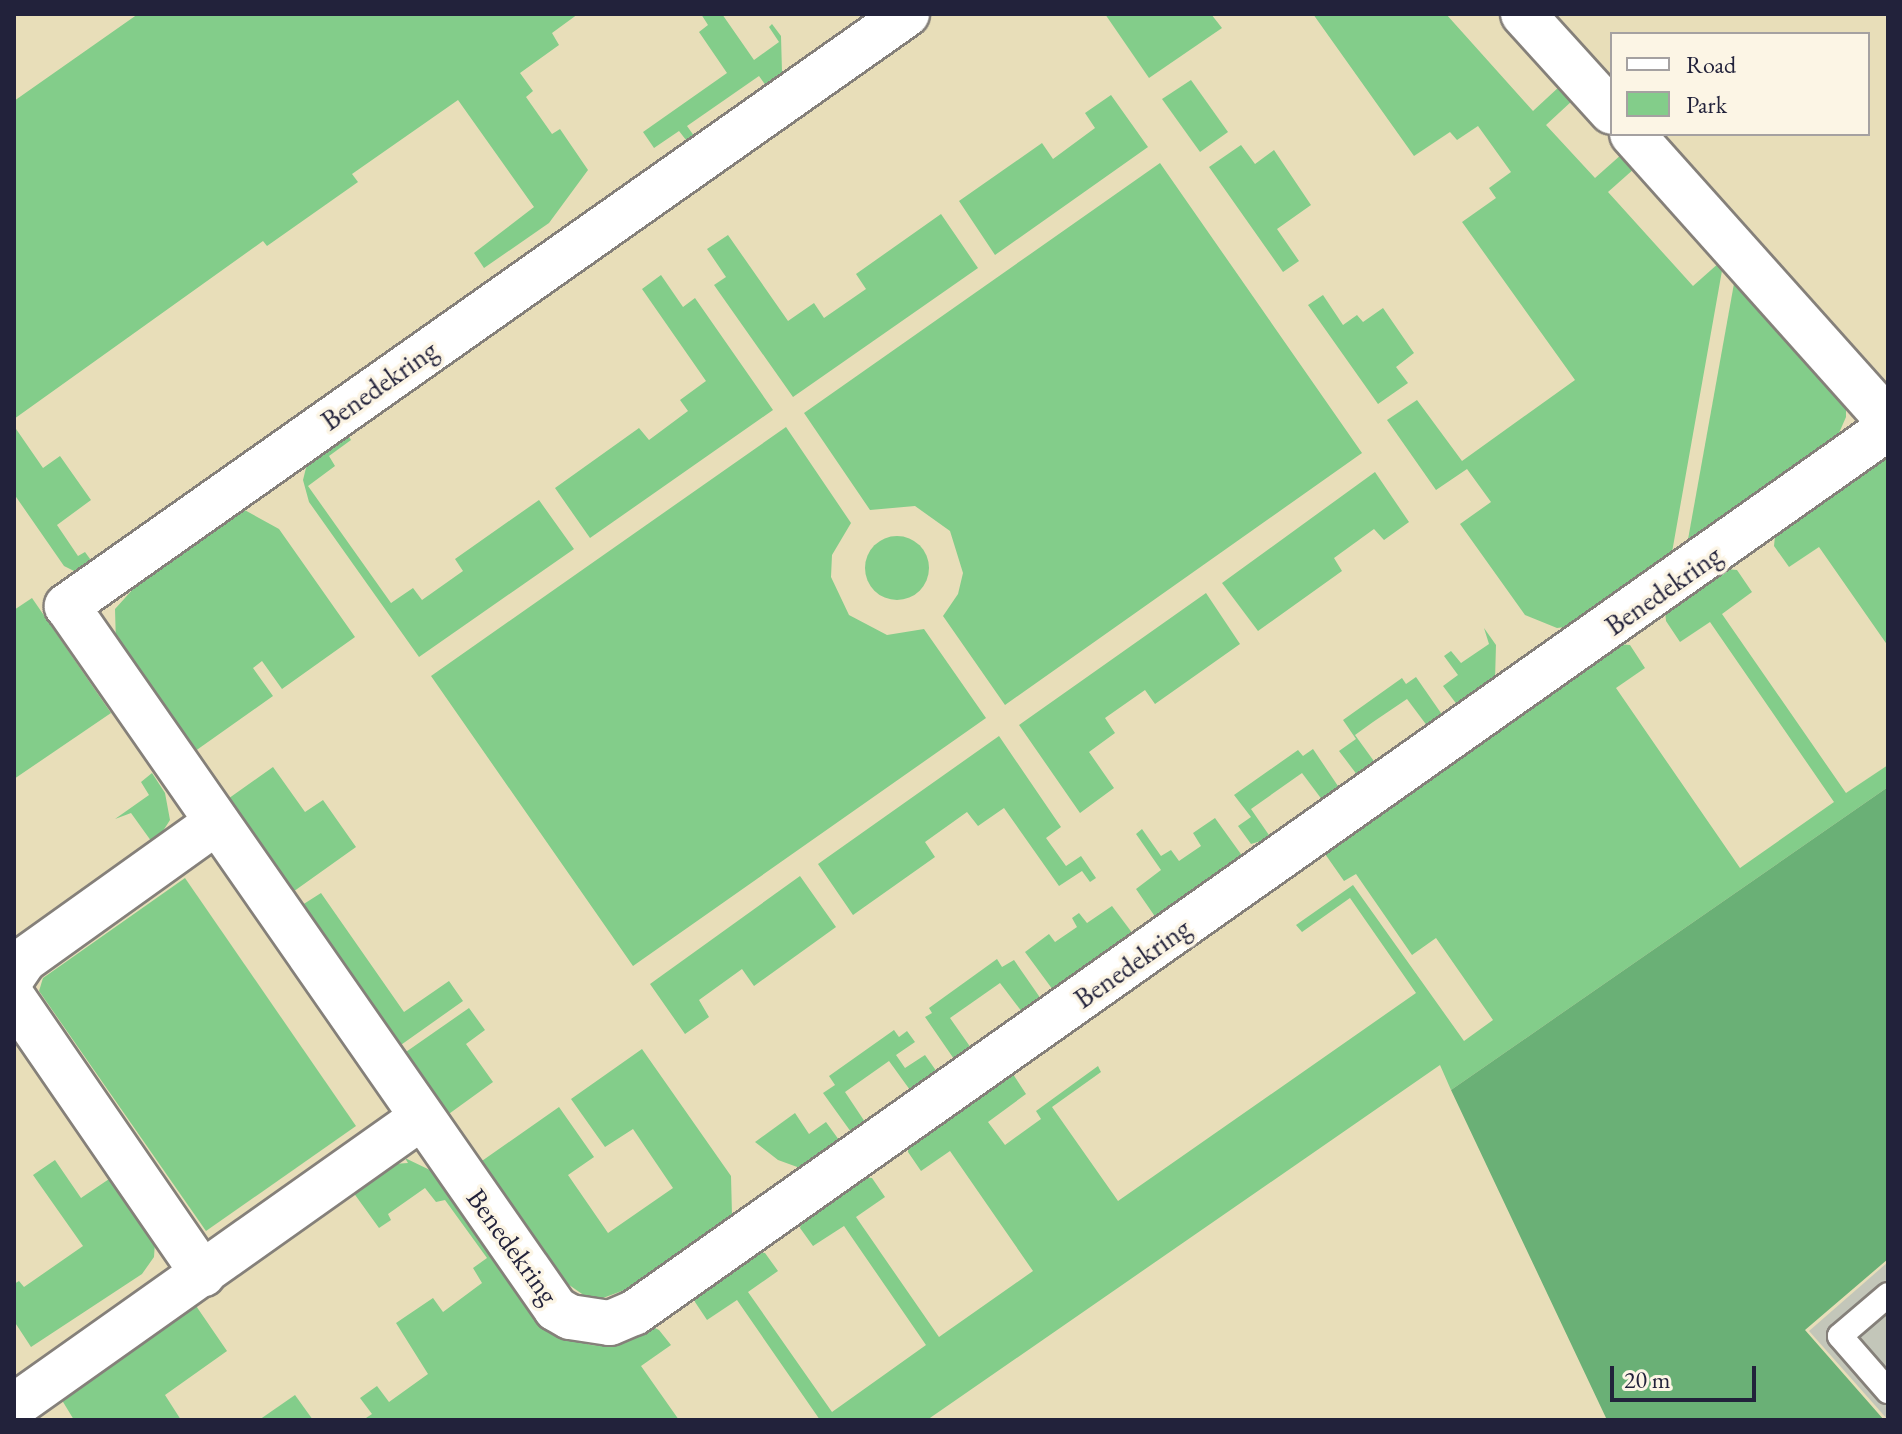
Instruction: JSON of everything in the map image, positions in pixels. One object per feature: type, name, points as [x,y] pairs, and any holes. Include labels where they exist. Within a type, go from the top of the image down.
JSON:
[{"type":"street","name":"Benedekring","points":[[907,14],[67,606],[556,1309],[588,1323],[610,1323],[634,1313],[1888,428]]},
{"type":"street","points":[[1523,14],[1610,110]]},
{"type":"street","points":[[1634,136],[1888,420]]},
{"type":"street","points":[[14,975],[24,960],[217,822]]},
{"type":"street","points":[[14,999],[203,1274]]},
{"type":"street","points":[[17,1404],[422,1117]]},
{"type":"lane","points":[[1888,1295],[1840,1336],[1888,1391]]},
{"type":"shaded area","points":[[1888,1262],[1888,1420],[1809,1331]]},
{"type":"green space","points":[[138,14],[578,14],[552,33],[559,45],[520,73],[533,91],[526,97],[552,134],[560,129],[588,170],[549,223],[484,268],[474,253],[534,207],[458,100],[352,174],[358,182],[267,246],[263,241],[14,419],[14,101]]},
{"type":"green space","points":[[701,14],[722,14],[754,60],[779,42],[769,27],[772,24],[781,36],[782,72],[769,90],[759,76],[687,126],[697,140],[690,145],[679,131],[654,148],[643,132],[727,73],[699,32],[708,25]]},
{"type":"green space","points":[[1105,14],[1211,14],[1222,28],[1149,78]]},
{"type":"green space","points":[[1313,14],[1446,14],[1533,111],[1560,86],[1573,100],[1546,125],[1595,178],[1622,154],[1635,168],[1608,192],[1693,286],[1720,262],[1723,265],[1671,558],[1573,626],[1557,628],[1525,615],[1460,524],[1491,502],[1467,469],[1436,490],[1387,420],[1417,400],[1462,461],[1575,380],[1462,222],[1496,198],[1489,188],[1511,172],[1478,126],[1457,140],[1450,132],[1414,156]]},
{"type":"green space","points":[[1191,80],[1228,132],[1200,152],[1162,99]]},
{"type":"green space","points":[[1111,95],[1148,147],[995,255],[959,201],[1042,143],[1053,159],[1095,128],[1085,113]]},
{"type":"green space","points":[[1241,145],[1255,164],[1274,150],[1311,205],[1277,229],[1299,261],[1283,272],[1209,167]]},
{"type":"green space","points":[[1160,163],[1362,453],[1005,705],[943,616],[958,594],[963,573],[950,531],[915,506],[870,510],[804,413]]},
{"type":"green space","points":[[941,214],[978,268],[793,397],[714,285],[726,277],[707,249],[728,235],[788,321],[814,303],[824,318],[866,289],[856,274]]},
{"type":"green space","points":[[661,275],[683,307],[695,298],[773,410],[590,538],[555,488],[639,428],[649,440],[688,411],[680,400],[706,381],[642,289]]},
{"type":"green space","points":[[1735,278],[1846,405],[1846,417],[1835,442],[1687,545]]},
{"type":"green space","points":[[1323,295],[1343,325],[1357,315],[1363,322],[1383,308],[1414,353],[1396,367],[1408,383],[1378,404],[1308,305]]},
{"type":"green space","points":[[14,426],[43,468],[60,456],[91,500],[57,525],[78,556],[85,552],[93,563],[78,573],[64,566],[14,494]]},
{"type":"green space","points":[[786,427],[851,523],[832,555],[831,577],[849,615],[887,635],[924,629],[986,718],[633,966],[431,676]]},
{"type":"green space","points":[[348,435],[351,440],[329,456],[335,466],[308,486],[391,603],[413,588],[422,600],[463,571],[455,559],[539,500],[574,549],[419,657],[309,502],[303,480],[307,464]]},
{"type":"green space","points":[[1888,457],[1888,646],[1819,547],[1789,567],[1774,546],[1775,536]]},
{"type":"green space","points":[[1375,472],[1409,522],[1384,540],[1374,529],[1334,558],[1342,571],[1258,631],[1222,583]]},
{"type":"green space","points":[[241,508],[279,529],[355,637],[282,689],[262,661],[253,668],[273,696],[191,754],[116,645],[115,609],[143,578]]},
{"type":"green space","points":[[897,536],[909,538],[920,545],[927,556],[927,580],[920,591],[909,598],[897,600],[885,598],[874,591],[867,580],[865,568],[867,556],[874,545],[885,538]]},
{"type":"green space","points":[[1726,569],[1737,570],[1752,592],[1722,614],[1846,793],[1888,765],[1888,787],[1451,1090],[1440,1065],[927,1420],[820,1420],[737,1300],[707,1320],[695,1302],[695,1292],[755,1251],[765,1253],[778,1271],[748,1292],[832,1412],[926,1345],[844,1226],[813,1246],[800,1228],[803,1217],[862,1177],[872,1178],[885,1197],[856,1217],[939,1337],[1033,1271],[950,1151],[921,1171],[908,1152],[909,1143],[1011,1071],[1026,1094],[988,1122],[1005,1145],[1041,1119],[1036,1111],[1098,1066],[1101,1072],[1052,1107],[1118,1201],[1416,993],[1350,898],[1302,932],[1296,925],[1353,885],[1464,1041],[1493,1020],[1436,938],[1412,955],[1356,874],[1344,881],[1323,851],[1619,644],[1630,645],[1645,668],[1616,688],[1740,868],[1834,802],[1710,622],[1680,642],[1666,621],[1665,611]]},
{"type":"green space","points":[[1206,593],[1240,644],[1155,704],[1145,690],[1105,718],[1115,733],[1089,752],[1114,788],[1080,813],[1019,725]]},
{"type":"green space","points":[[32,598],[111,713],[14,779],[14,610]]},
{"type":"green space","points":[[1484,628],[1496,645],[1495,680],[1458,706],[1443,686],[1458,675],[1444,656],[1451,651],[1461,663],[1489,644]]},
{"type":"green space","points":[[1416,677],[1443,716],[1428,727],[1407,699],[1373,722],[1355,735],[1376,764],[1358,776],[1339,751],[1356,739],[1343,720],[1402,678],[1406,684]]},
{"type":"green space","points":[[999,736],[1061,827],[1046,838],[1066,866],[1081,856],[1096,878],[1090,882],[1082,871],[1059,886],[1004,808],[978,826],[967,812],[925,842],[935,857],[853,915],[818,864]]},
{"type":"green space","points":[[1313,749],[1340,789],[1323,801],[1302,773],[1251,809],[1271,838],[1251,844],[1238,826],[1251,817],[1234,795],[1298,750],[1303,756]]},
{"type":"green space","points":[[273,767],[305,812],[323,800],[356,847],[290,894],[225,801]]},
{"type":"green space","points":[[152,773],[165,793],[170,820],[154,845],[131,813],[115,819],[149,795],[141,782]]},
{"type":"green space","points":[[1888,787],[1888,1259],[1805,1330],[1884,1420],[1607,1420],[1451,1090]]},
{"type":"green space","points":[[1215,818],[1243,857],[1156,918],[1136,889],[1161,870],[1136,834],[1142,829],[1161,856],[1171,850],[1179,861],[1201,846],[1193,833]]},
{"type":"green space","points":[[800,876],[836,927],[754,986],[742,969],[699,1000],[709,1017],[685,1034],[650,984]]},
{"type":"green space","points":[[185,878],[356,1126],[206,1231],[39,991],[43,978]]},
{"type":"green space","points":[[321,893],[404,1012],[449,981],[463,1001],[398,1047],[299,907]]},
{"type":"green space","points":[[1112,906],[1133,934],[1053,990],[1025,952],[1049,934],[1055,942],[1077,927],[1072,918],[1079,913],[1087,923]]},
{"type":"green space","points":[[997,959],[1002,967],[1014,960],[1041,999],[1022,1012],[1000,983],[950,1018],[971,1048],[954,1059],[925,1017],[932,1013],[929,1008]]},
{"type":"green space","points":[[469,1008],[485,1030],[466,1044],[493,1082],[446,1116],[403,1054]]},
{"type":"green space","points":[[894,1030],[899,1037],[907,1031],[915,1042],[896,1055],[905,1068],[925,1055],[937,1072],[910,1090],[889,1061],[845,1092],[865,1122],[851,1132],[823,1093],[835,1085],[829,1076]]},
{"type":"green space","points":[[642,1049],[731,1176],[732,1215],[627,1289],[603,1298],[585,1296],[562,1280],[479,1163],[559,1107],[594,1157],[568,1175],[608,1233],[673,1188],[633,1129],[605,1147],[571,1099]]},
{"type":"green space","points":[[795,1113],[809,1134],[826,1122],[839,1140],[800,1168],[778,1160],[755,1142]]},
{"type":"green space","points":[[405,1158],[432,1171],[536,1319],[590,1345],[613,1346],[649,1325],[659,1330],[671,1345],[641,1366],[679,1420],[363,1420],[372,1414],[360,1398],[377,1386],[389,1402],[428,1374],[396,1323],[433,1298],[443,1312],[482,1283],[473,1268],[487,1258],[445,1200],[436,1202],[425,1188],[388,1214],[391,1220],[379,1228],[353,1192],[393,1164],[408,1163]]},
{"type":"green space","points":[[55,1160],[81,1198],[115,1175],[155,1242],[154,1257],[142,1274],[31,1347],[14,1321],[14,1284],[19,1281],[24,1287],[83,1246],[33,1175]]},
{"type":"green space","points":[[192,1300],[227,1351],[165,1395],[181,1420],[74,1420],[57,1392]]},
{"type":"green space","points":[[295,1395],[313,1420],[259,1420]]}]
